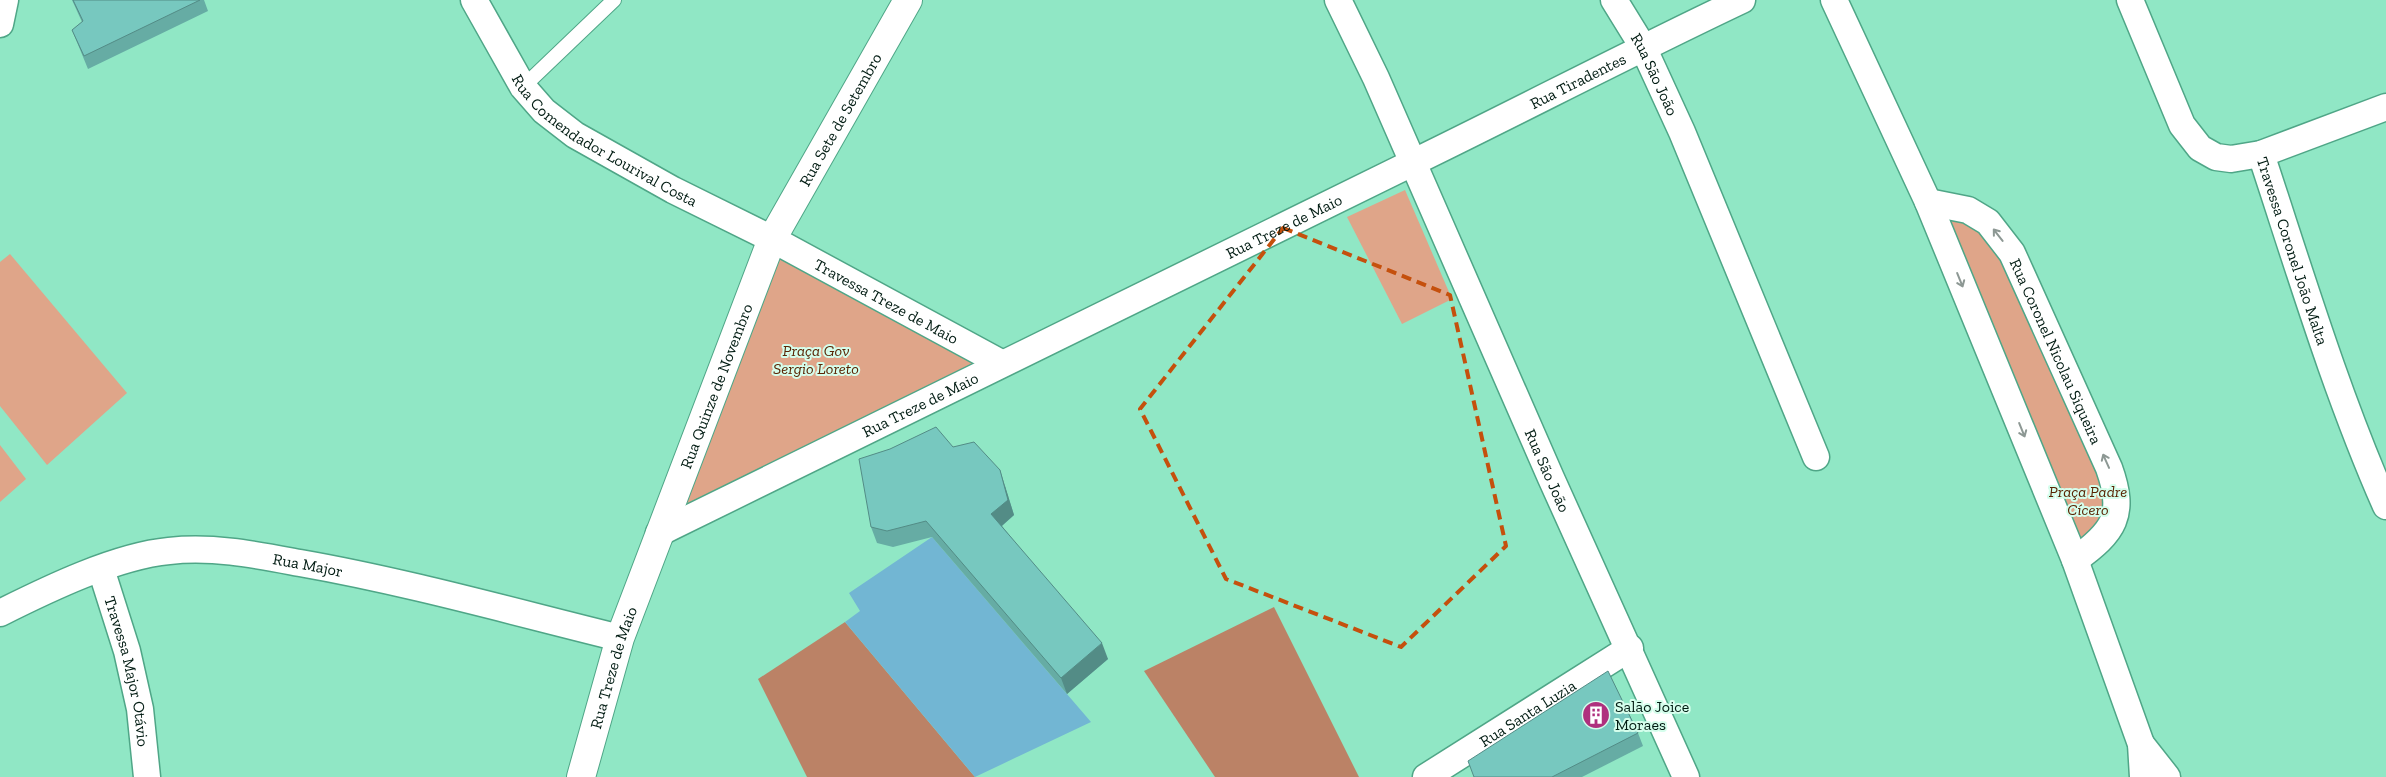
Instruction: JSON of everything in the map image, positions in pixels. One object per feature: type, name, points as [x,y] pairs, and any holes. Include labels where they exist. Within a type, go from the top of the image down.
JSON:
[{"type":"street","points":[[0,24],[5,0]]},
{"type":"street","name":"Rua Comendador Lourival Costa","points":[[474,0],[522,87],[544,111],[574,134],[673,190],[772,239]]},
{"type":"street","name":"Rua Sete de Setembro","points":[[772,239],[908,0]]},
{"type":"street","name":"Rua São João","points":[[1338,0],[1413,163],[1555,487],[1630,648],[1686,777]]},
{"type":"street","name":"Rua São João","points":[[1614,0],[1643,47],[1682,132],[1816,457]]},
{"type":"street","name":"Rua Tiradentes","points":[[1413,163],[1643,47],[1742,0]]},
{"type":"street","points":[[1834,0],[1928,202],[2075,560],[2141,744],[2143,777]]},
{"type":"street","name":"Travessa Coronel João Malta","points":[[2130,0],[2182,125],[2192,140],[2200,148],[2216,157],[2231,159],[2262,154],[2352,423],[2386,506]]},
{"type":"street","points":[[2262,154],[2386,107]]},
{"type":"street","name":"Rua Treze de Maio","points":[[581,777],[620,638],[659,533],[1001,363],[1413,163]]},
{"type":"street","name":"Rua Coronel Nicolau Siqueira","points":[[1928,202],[1968,210],[1988,222],[2012,253],[2109,468],[2118,504],[2114,521],[2092,548],[2075,560]]},
{"type":"street","name":"Travessa Treze de Maio","points":[[772,239],[1001,363]]},
{"type":"street","name":"Rua Quinze de Novembro","points":[[659,533],[772,239]]},
{"type":"street","name":"Rua Major","points":[[0,614],[36,596],[101,569],[168,550],[202,549],[236,552],[360,574],[620,638]]},
{"type":"street","name":"Travessa Major Otávio","points":[[101,569],[127,651],[138,700],[147,777]]},
{"type":"street","name":"Rua Santa Luzia","points":[[1426,777],[1630,648]]},
{"type":"street","points":[[2141,744],[2167,777]]},
{"type":"lane","points":[[522,87],[614,0]]},
{"type":"highlighted area","points":[[1283,228],[1450,295],[1506,546],[1401,647],[1226,579],[1140,409]]},
{"type":"green space","points":[[1405,190],[1452,299],[1402,324],[1347,217]]},
{"type":"green space","name":"Praça Padre Cícero","points":[[1944,214],[1986,233],[2007,270],[2118,503],[2080,548]]},
{"type":"green space","points":[[10,254],[127,393],[47,465],[0,406],[0,262]]},
{"type":"green space","name":"Praça Gov Sergio Loreto","points":[[775,254],[979,361],[682,510]]},
{"type":"green space","points":[[0,445],[26,479],[0,502]]},
{"type":"shaded area","points":[[1274,607],[1359,777],[1215,777],[1144,671]]},
{"type":"shaded area","points":[[845,622],[975,777],[807,777],[758,679]]},
{"type":"water","points":[[932,537],[1091,722],[975,777],[845,622],[860,611],[849,593]]},
{"type":"building","points":[[73,0],[200,0],[84,56],[72,30],[83,21]]},
{"type":"building","points":[[936,427],[953,447],[974,442],[1000,470],[1008,500],[991,514],[1102,643],[1061,678],[926,521],[887,531],[871,527],[859,459],[890,449]]},
{"type":"building","name":"Salão Joice Moraes","points":[[1608,671],[1638,733],[1552,777],[1474,777],[1468,761]]},
{"type":"place","name":"Salão Joice Moraes","points":[[1596,715]]}]
